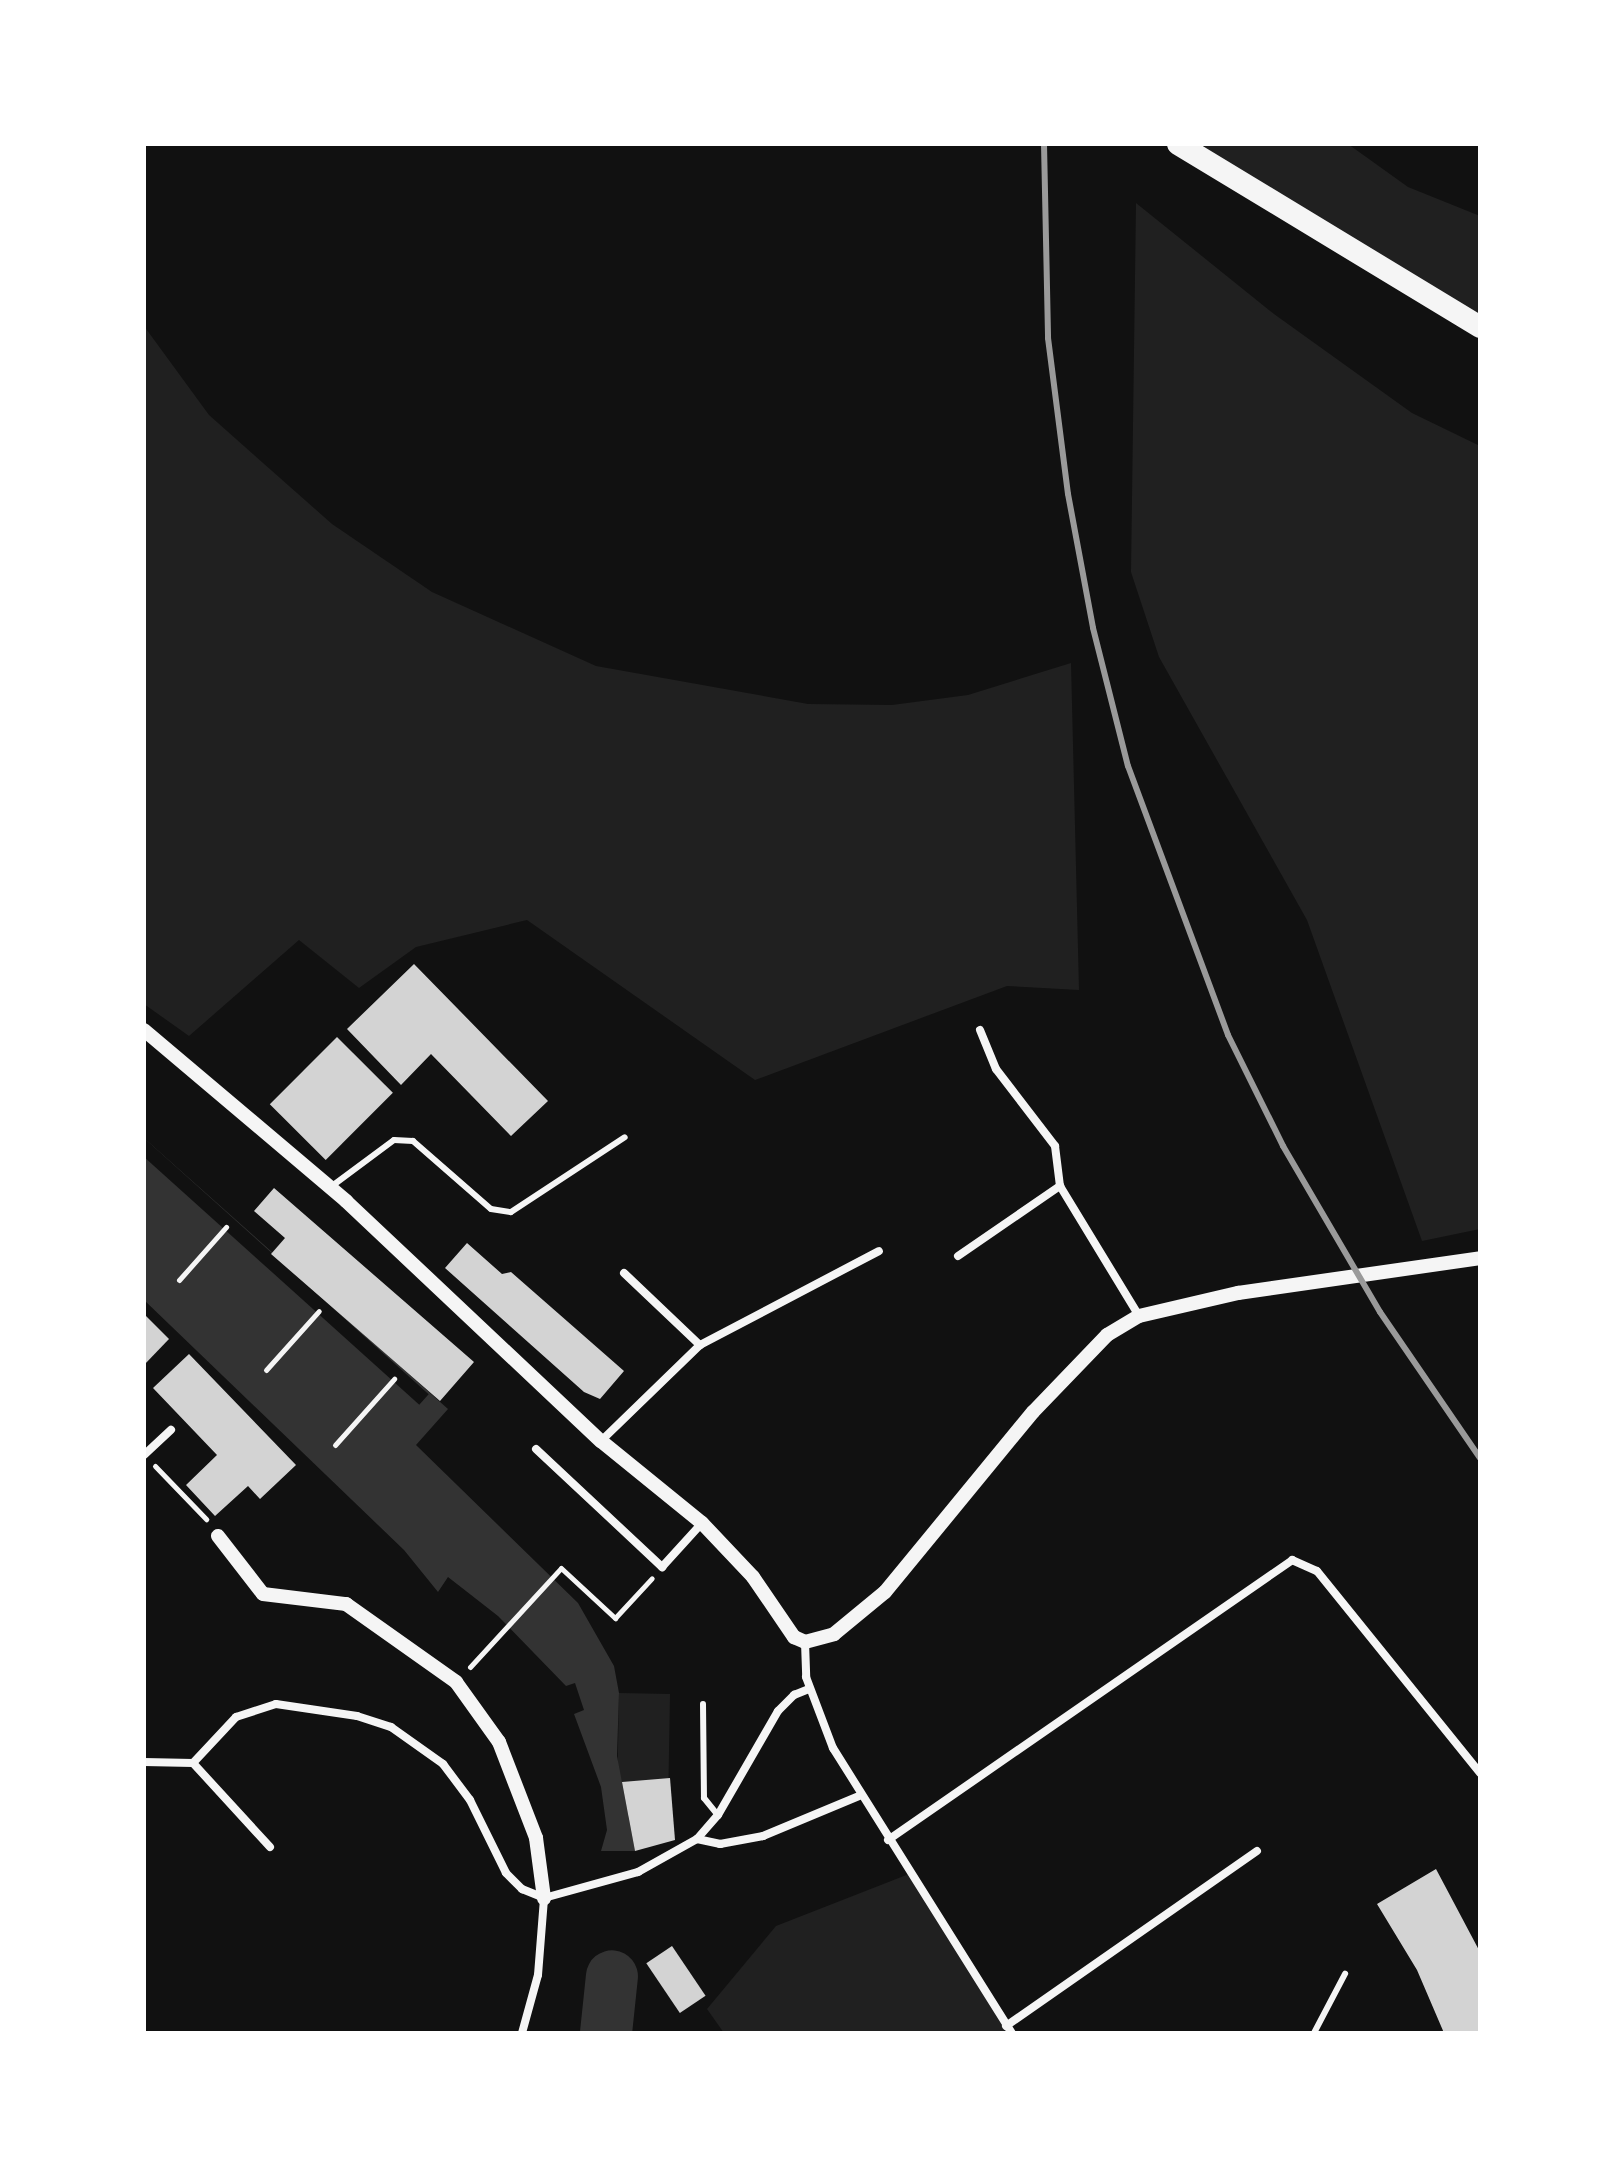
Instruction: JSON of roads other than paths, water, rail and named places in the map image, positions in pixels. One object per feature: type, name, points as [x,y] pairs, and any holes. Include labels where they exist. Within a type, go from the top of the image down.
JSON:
[{"type":"highway","points":[[1178,144],[1480,327]]},
{"type":"street","points":[[144,1030],[330,1187],[601,1441],[702,1523],[753,1577],[794,1637],[805,1642],[834,1634],[885,1592],[1033,1412],[1107,1335],[1139,1316],[1238,1293],[1480,1258]]},
{"type":"street","points":[[980,1030],[996,1069],[1055,1146],[1060,1186],[1139,1316]]},
{"type":"street","points":[[958,1256],[1060,1186]]},
{"type":"street","points":[[601,1441],[700,1345],[879,1251]]},
{"type":"street","points":[[624,1273],[700,1345]]},
{"type":"street","points":[[144,1455],[171,1430]]},
{"type":"street","points":[[536,1449],[662,1567],[702,1523]]},
{"type":"street","points":[[218,1536],[263,1594],[346,1604],[456,1682],[499,1742],[536,1838],[544,1898],[538,1975],[522,2033]]},
{"type":"street","points":[[888,1840],[1292,1560],[1317,1571],[1480,1773]]},
{"type":"street","points":[[805,1642],[809,1689],[859,1796],[1009,2029],[1257,1851]]},
{"type":"street","points":[[193,1763],[236,1717],[276,1704],[345,1713],[391,1727],[443,1764],[470,1800],[506,1873],[522,1889],[544,1898],[638,1872],[697,1839],[718,1815],[778,1711],[794,1695],[809,1689]]},
{"type":"street","points":[[144,1762],[193,1763],[270,1847]]},
{"type":"street","points":[[697,1839],[720,1844],[763,1836],[859,1796]]},
{"type":"lane","points":[[330,1187],[394,1140],[413,1141],[491,1209],[511,1212],[625,1137]]},
{"type":"lane","points":[[703,1704],[704,1798],[718,1815]]},
{"type":"lane","points":[[1314,2033],[1345,1974]]},
{"type":"waterway","points":[[606,2033],[612,1976]]},
{"type":"railway","points":[[1044,144],[1048,338],[1068,494],[1093,628],[1128,766],[1228,1035],[1283,1146],[1380,1312],[1480,1458]]}]
